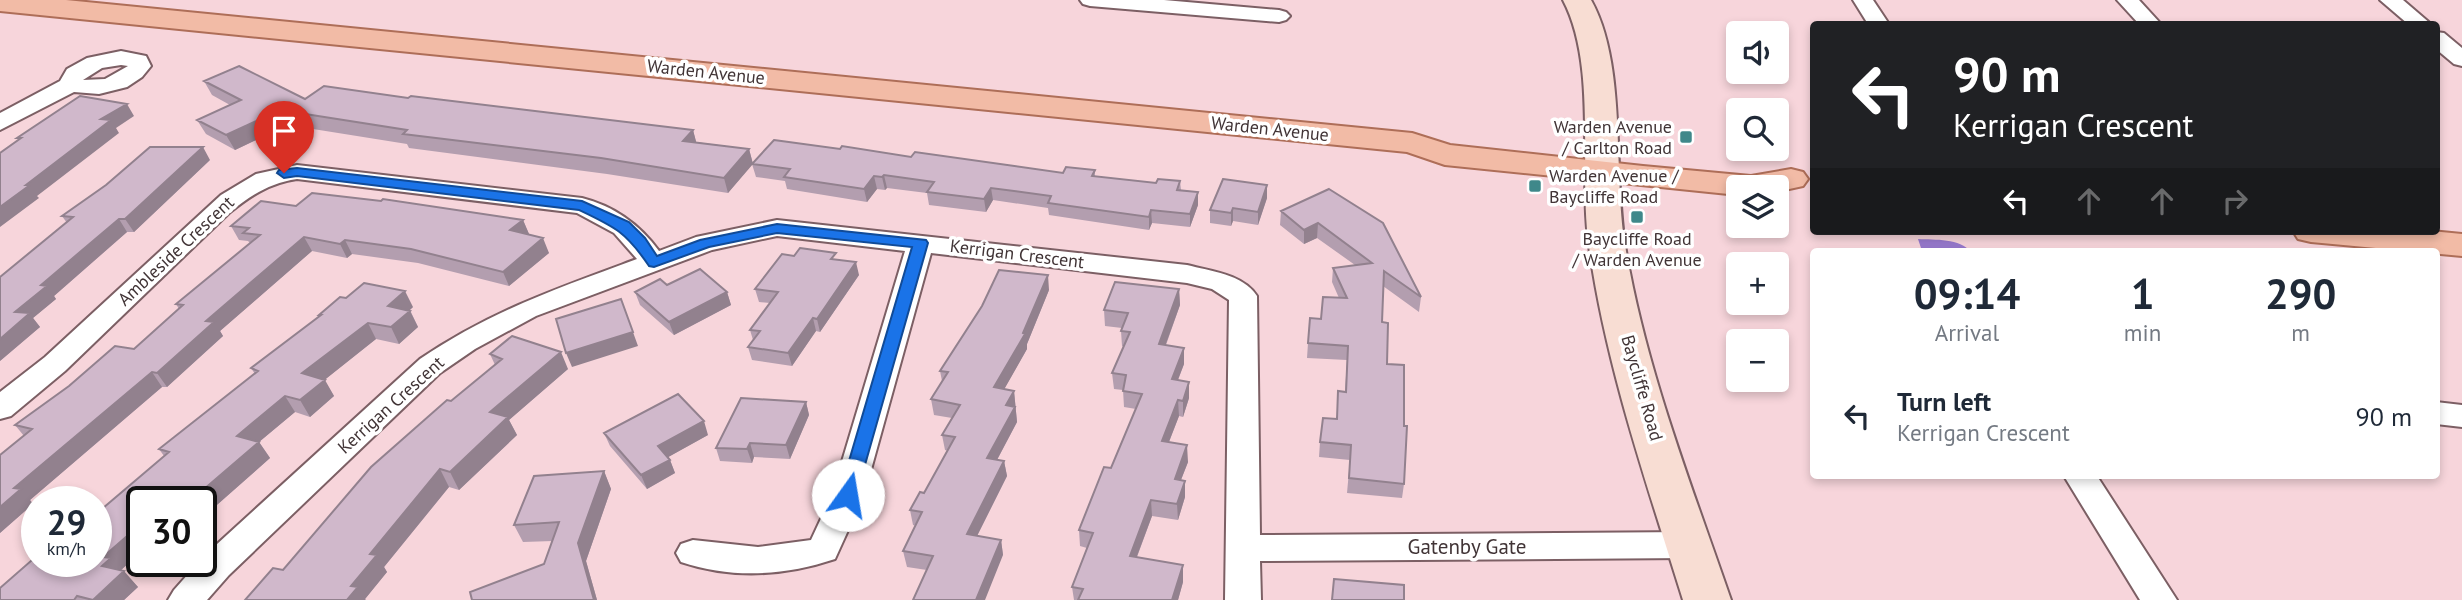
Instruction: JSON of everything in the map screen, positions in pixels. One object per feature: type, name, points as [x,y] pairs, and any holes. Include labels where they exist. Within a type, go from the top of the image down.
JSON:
[{"type":"main road","name":"Warden Avenue","points":[[0,2],[1412,143],[1445,155],[1602,161],[1751,186],[1802,180]]},
{"type":"main road","points":[[2354,235],[2462,245]]},
{"type":"street","points":[[1090,0],[1279,16]]},
{"type":"street","name":"Baycliffe Road","points":[[1577,0],[1588,19],[1596,68],[1602,161],[1601,193],[1614,281],[1634,367],[1707,600]]},
{"type":"street","points":[[1863,0],[1876,21]]},
{"type":"street","points":[[2127,0],[2147,21]]},
{"type":"street","points":[[2390,0],[2416,21]]},
{"type":"street","points":[[2440,41],[2462,59]]},
{"type":"street","points":[[0,123],[52,92],[73,85]]},
{"type":"street","name":"Ambleside Crescent","points":[[0,408],[55,364],[219,208],[240,191],[270,175],[297,172],[582,206],[623,225],[639,241],[654,263]]},
{"type":"street","name":"Kerrigan Crescent","points":[[186,600],[217,565],[430,366],[465,342],[516,315],[705,243],[777,228],[1187,274],[1222,283],[1243,296],[1243,600]]},
{"type":"street","points":[[692,553],[727,561],[767,562],[823,550],[848,495],[921,243]]},
{"type":"street","points":[[2440,413],[2462,416]]},
{"type":"street","points":[[2082,479],[2159,600]]},
{"type":"street","name":"Gatenby Gate","points":[[1244,548],[1689,545]]},
{"type":"shaded area","points":[[1918,239],[1954,242],[1967,248],[1921,248]]},
{"type":"building","points":[[239,66],[305,99],[324,86],[693,130],[683,141],[749,149],[724,178],[601,158],[403,134],[407,130],[280,110],[226,135],[197,120],[241,100],[204,81]]},
{"type":"building","points":[[80,96],[127,104],[101,119],[111,120],[0,207],[0,153],[21,138],[17,138]]},
{"type":"building","points":[[774,140],[840,149],[842,146],[911,157],[915,152],[1063,173],[1066,167],[1095,170],[1092,176],[1156,183],[1158,179],[1180,181],[1177,190],[1198,192],[1190,214],[1151,210],[1149,217],[1048,203],[1051,196],[991,188],[984,199],[927,192],[934,182],[884,175],[874,176],[864,189],[784,177],[790,169],[752,164]]},
{"type":"building","points":[[150,147],[203,147],[125,219],[119,219],[41,285],[47,286],[15,312],[30,313],[0,339],[0,277],[73,217],[62,216],[106,185]]},
{"type":"building","points":[[1223,179],[1267,185],[1258,212],[1233,208],[1231,213],[1210,210]]},
{"type":"building","points":[[1329,189],[1383,223],[1421,297],[1384,271],[1382,322],[1388,323],[1387,364],[1404,365],[1404,426],[1407,426],[1404,484],[1349,478],[1351,445],[1320,442],[1323,418],[1337,419],[1338,391],[1346,392],[1348,346],[1308,343],[1310,318],[1321,319],[1323,297],[1347,298],[1333,268],[1372,263],[1318,223],[1304,230],[1281,211]]},
{"type":"building","points":[[312,193],[381,201],[383,199],[523,220],[510,230],[543,238],[503,272],[411,249],[345,240],[340,244],[304,237],[206,321],[214,322],[157,373],[152,372],[14,488],[21,489],[0,507],[0,455],[32,429],[15,425],[69,386],[115,346],[134,349],[183,305],[176,304],[260,235],[243,233],[249,228],[231,226],[261,201],[296,206]]},
{"type":"building","points":[[800,248],[836,253],[831,259],[856,262],[817,319],[813,318],[788,353],[748,347],[760,331],[750,330],[778,292],[755,289],[782,254],[794,256]]},
{"type":"building","points":[[700,269],[727,292],[669,322],[635,292],[660,279],[667,285]]},
{"type":"building","points":[[999,270],[1048,275],[1023,333],[1025,334],[994,387],[1014,391],[1006,405],[1015,407],[987,458],[1004,461],[967,534],[1001,540],[976,600],[913,600],[933,556],[903,551],[922,512],[910,510],[920,492],[924,493],[955,437],[942,435],[960,405],[931,399],[948,372],[940,371],[982,306]]},
{"type":"building","points":[[1115,282],[1179,289],[1159,344],[1184,348],[1172,379],[1189,382],[1183,401],[1178,400],[1162,441],[1187,445],[1175,479],[1185,481],[1177,504],[1151,500],[1130,556],[1183,565],[1172,600],[1078,600],[1083,589],[1072,587],[1093,533],[1079,530],[1104,467],[1111,468],[1142,394],[1123,391],[1126,375],[1112,373],[1130,332],[1121,331],[1128,313],[1104,310]]},
{"type":"building","points":[[364,283],[405,291],[388,306],[410,311],[391,327],[368,323],[302,373],[325,380],[300,400],[285,396],[237,436],[259,442],[208,486],[129,486],[169,452],[159,449],[258,371],[251,368],[321,315],[340,297],[346,298]]},
{"type":"building","points":[[621,299],[633,332],[566,353],[556,319]]},
{"type":"building","points":[[512,336],[561,352],[490,412],[508,417],[450,472],[440,469],[370,554],[377,555],[351,586],[358,587],[347,600],[245,600],[273,568],[283,570],[371,467],[447,400],[451,401],[502,359],[490,354]]},
{"type":"building","points":[[678,394],[704,421],[658,446],[670,460],[641,475],[604,433]]},
{"type":"building","points":[[741,398],[806,402],[786,445],[750,443],[747,449],[716,448]]},
{"type":"building","points":[[604,471],[578,543],[594,600],[472,600],[470,592],[544,564],[559,522],[514,525],[534,476]]},
{"type":"building","points":[[126,489],[126,537],[112,549],[112,500]]},
{"type":"building","points":[[112,568],[124,571],[93,600],[77,596],[74,600],[0,600],[0,588],[21,570],[21,577],[112,577]]},
{"type":"building","points":[[1334,579],[1404,585],[1404,600],[1332,600]]},
{"type":"place","name":"Warden Avenue / Carlton Road","points":[[1686,137]]},
{"type":"place","name":"Warden Avenue / Baycliffe Road","points":[[1535,186]]},
{"type":"place","name":"Baycliffe Road / Warden Avenue","points":[[1637,217]]},
{"type":"route","points":[[284,173],[297,172],[554,200],[582,206],[623,225],[639,241],[654,263],[705,243],[777,228],[921,243],[848,495]]}]
